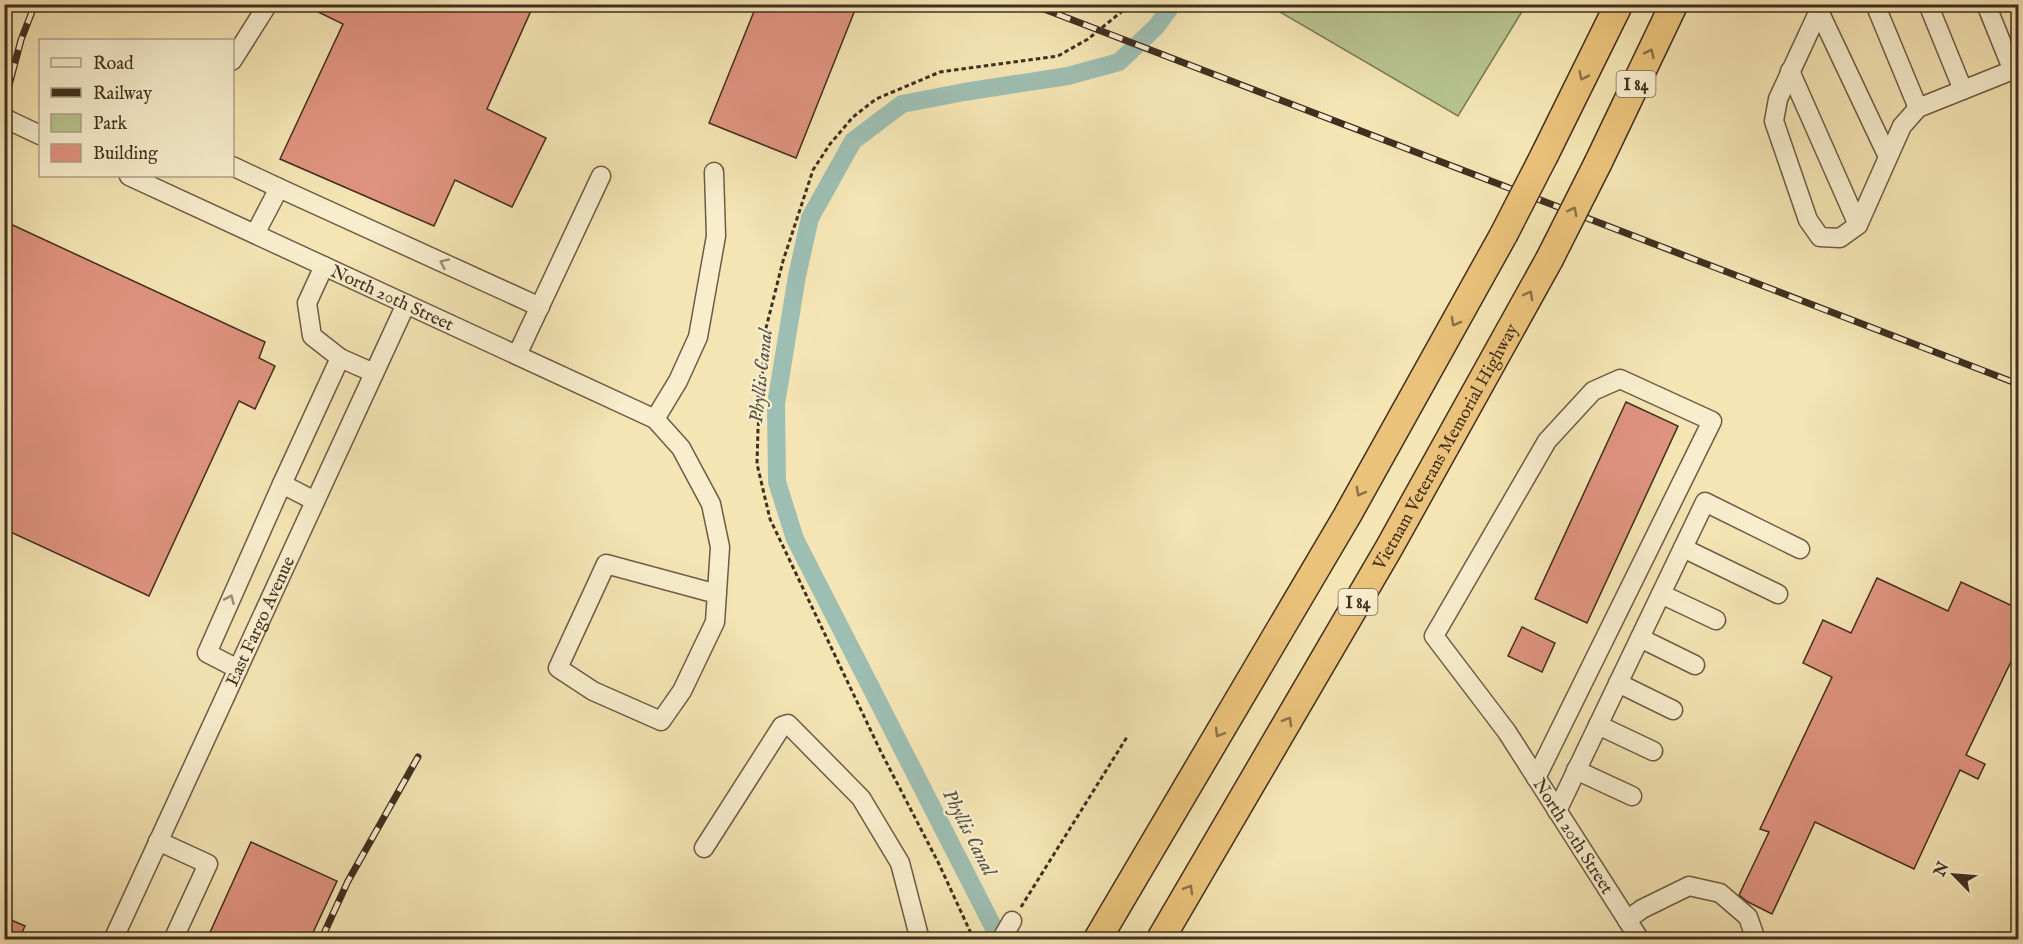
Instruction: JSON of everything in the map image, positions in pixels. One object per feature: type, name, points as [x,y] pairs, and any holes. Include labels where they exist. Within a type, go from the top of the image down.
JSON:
[{"type":"highway","points":[[1097,939],[1347,516],[1504,234],[1618,4]]},
{"type":"highway","name":"Vietnam Veterans Memorial Highway","points":[[1160,939],[1389,548],[1548,260],[1598,163],[1674,4]]},
{"type":"highway","points":[[1079,939],[1196,771]]},
{"type":"street","points":[[234,58],[268,4]]},
{"type":"street","points":[[1875,4],[1918,108]]},
{"type":"street","points":[[1928,4],[1963,90]]},
{"type":"street","points":[[1820,8],[1778,99],[1774,121],[1808,220],[1820,237],[1840,238],[1858,225],[1902,126],[1918,108],[2016,70],[1986,4]]},
{"type":"street","points":[[1820,8],[1888,157]]},
{"type":"street","points":[[1790,71],[1858,225]]},
{"type":"street","points":[[4,118],[39,135]]},
{"type":"street","points":[[234,167],[540,307]]},
{"type":"street","points":[[714,172],[716,236],[698,337],[678,381],[655,419],[681,448],[711,504],[720,547],[717,594],[715,622],[682,691],[661,720],[593,691],[558,668],[606,564],[717,594]]},
{"type":"street","points":[[517,355],[601,176]]},
{"type":"street","name":"North 20th Street","points":[[134,177],[165,183],[255,234],[655,419]]},
{"type":"street","points":[[255,234],[279,188]]},
{"type":"street","points":[[324,266],[307,303],[312,336],[340,358],[374,373]]},
{"type":"street","name":"East Fargo Avenue","points":[[113,939],[406,304]]},
{"type":"street","points":[[238,669],[207,653],[340,358]]},
{"type":"street","name":"North 20th Street","points":[[1536,778],[1712,421],[1620,379],[1593,391],[1547,441],[1434,636],[1507,732],[1536,778],[1557,811],[1627,920],[1640,939]]},
{"type":"street","points":[[282,484],[315,501]]},
{"type":"street","points":[[1557,811],[1705,502],[1800,549]]},
{"type":"street","points":[[1683,548],[1778,594]]},
{"type":"street","points":[[1661,594],[1716,620]]},
{"type":"street","points":[[1640,638],[1695,665]]},
{"type":"street","points":[[1618,683],[1673,710]]},
{"type":"street","points":[[704,848],[782,726],[789,724],[861,798],[900,863],[920,939]]},
{"type":"street","points":[[1598,725],[1653,751]]},
{"type":"street","points":[[1576,770],[1632,796]]},
{"type":"street","points":[[158,841],[208,864],[172,939]]},
{"type":"street","points":[[1627,920],[1642,909],[1689,886],[1720,893],[1748,917],[1756,939]]},
{"type":"street","points":[[1001,939],[1012,921]]},
{"type":"path","points":[[974,939],[939,864],[881,752],[770,519],[757,464],[766,328],[783,261],[813,170],[830,144],[853,117],[876,99],[940,72],[1058,56],[1088,39],[1131,4]]},
{"type":"path","points":[[1012,921],[1127,737]]},
{"type":"green space","points":[[1268,5],[1526,5],[1458,116]]},
{"type":"building","points":[[302,4],[534,4],[487,109],[546,138],[512,207],[455,180],[434,226],[280,159],[343,24]]},
{"type":"building","points":[[757,4],[840,4],[855,10],[796,158],[709,123]]},
{"type":"building","points":[[4,221],[265,342],[259,358],[275,366],[255,409],[239,401],[149,596],[4,529]]},
{"type":"building","points":[[1626,402],[1678,426],[1587,623],[1535,599]]},
{"type":"building","points":[[1877,578],[1948,611],[1961,582],[2019,609],[2019,645],[1966,755],[1985,764],[1978,779],[1960,770],[1914,869],[1815,822],[1772,914],[1739,895],[1769,832],[1760,829],[1832,677],[1803,663],[1823,620],[1851,633]]},
{"type":"building","points":[[1522,627],[1555,643],[1542,672],[1508,656]]},
{"type":"building","points":[[251,842],[337,881],[310,939],[207,939]]},
{"type":"building","points":[[4,917],[25,926],[19,939],[4,939]]},
{"type":"waterway","name":"Phyllis Canal","points":[[1000,940],[795,539],[777,482],[776,404],[797,276],[810,218],[853,141],[902,104],[1068,76],[1119,62],[1156,27],[1173,4]]},
{"type":"railway","points":[[4,104],[21,40],[35,4]]},
{"type":"railway","points":[[1031,4],[2018,384]]},
{"type":"railway","points":[[321,940],[348,881],[418,757]]}]
